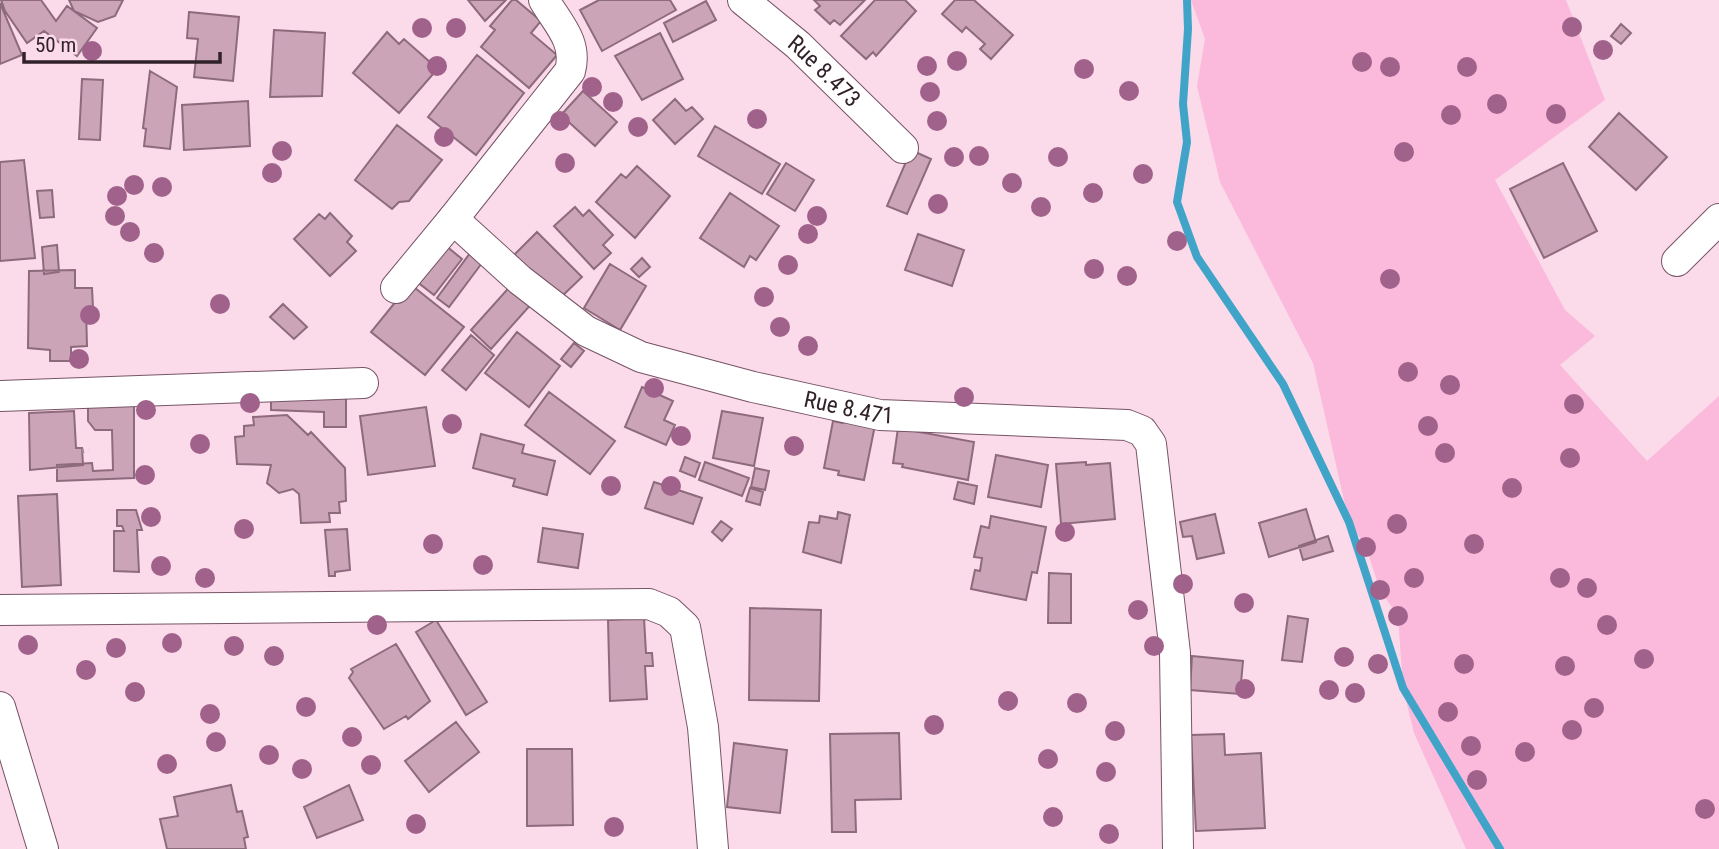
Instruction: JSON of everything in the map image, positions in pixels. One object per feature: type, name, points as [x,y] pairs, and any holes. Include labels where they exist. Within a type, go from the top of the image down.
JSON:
[{"type":"street","points":[[396,288],[570,71],[574,55],[570,42],[544,0]]},
{"type":"street","name":"Rue 8.473","points":[[743,0],[798,45],[903,148]]},
{"type":"street","name":"Rue 8.471","points":[[453,219],[520,280],[586,331],[641,357],[753,387],[880,415],[1127,425],[1143,431],[1152,444],[1175,653],[1178,849]]},
{"type":"street","points":[[1677,261],[1719,219]]},
{"type":"street","points":[[0,396],[363,383]]},
{"type":"street","points":[[0,610],[649,604],[669,612],[685,627],[702,727],[713,849]]},
{"type":"street","points":[[0,707],[43,849]]},
{"type":"path","points":[[82,451],[89,450]]},
{"type":"shaded area","points":[[1191,0],[1566,0],[1605,100],[1495,180],[1565,310],[1595,336],[1560,365],[1647,461],[1719,396],[1719,849],[1466,849],[1414,733],[1403,688],[1398,616],[1380,590],[1366,547],[1349,522],[1313,363],[1220,182],[1197,86],[1205,39]]},
{"type":"building","points":[[1,0],[41,0],[56,21],[67,6],[97,28],[77,56],[44,31],[27,43],[5,11]]},
{"type":"building","points":[[69,0],[123,0],[115,16],[98,22],[74,11]]},
{"type":"building","points":[[468,0],[506,0],[485,21]]},
{"type":"building","points":[[512,0],[516,0],[541,21],[531,33],[557,55],[529,88],[481,47],[495,30],[490,26]]},
{"type":"building","points":[[599,0],[670,0],[676,10],[602,51],[580,10]]},
{"type":"building","points":[[814,0],[865,0],[840,25],[834,20],[830,24],[815,10],[820,6]]},
{"type":"building","points":[[875,0],[905,0],[916,11],[876,56],[873,52],[866,59],[841,36]]},
{"type":"building","points":[[955,0],[974,0],[1013,35],[991,59],[980,49],[985,44],[966,27],[962,32],[942,14]]},
{"type":"building","points":[[706,1],[716,20],[673,42],[664,23]]},
{"type":"building","points":[[0,3],[22,55],[0,64]]},
{"type":"building","points":[[189,12],[239,17],[233,81],[194,77],[198,39],[187,38]]},
{"type":"building","points":[[1621,24],[1631,33],[1621,44],[1611,36]]},
{"type":"building","points":[[274,30],[325,33],[322,96],[270,97]]},
{"type":"building","points":[[387,32],[399,44],[404,39],[431,63],[428,67],[434,73],[399,113],[353,73]]},
{"type":"building","points":[[660,33],[683,79],[642,100],[615,56]]},
{"type":"building","points":[[477,55],[524,93],[476,155],[428,117]]},
{"type":"building","points":[[150,71],[177,87],[170,149],[144,146],[146,129],[143,128]]},
{"type":"building","points":[[82,79],[103,80],[100,140],[79,139]]},
{"type":"building","points":[[583,91],[617,122],[595,146],[561,115]]},
{"type":"building","points":[[675,99],[686,111],[692,107],[703,119],[675,144],[653,120]]},
{"type":"building","points":[[248,101],[250,146],[184,150],[182,105]]},
{"type":"building","points":[[1619,113],[1667,157],[1636,190],[1589,147]]},
{"type":"building","points":[[397,125],[442,160],[409,201],[399,202],[392,209],[355,180]]},
{"type":"building","points":[[715,126],[780,164],[762,194],[698,156]]},
{"type":"building","points":[[911,150],[931,159],[907,214],[887,206]]},
{"type":"building","points":[[24,160],[35,258],[0,261],[0,162]]},
{"type":"building","points":[[786,163],[814,180],[795,211],[767,194]]},
{"type":"building","points":[[1563,163],[1597,231],[1544,258],[1510,189]]},
{"type":"building","points":[[637,166],[670,196],[635,238],[596,202],[621,174],[626,178]]},
{"type":"building","points":[[52,190],[54,217],[40,218],[37,191]]},
{"type":"building","points":[[730,193],[779,226],[756,260],[750,256],[744,267],[700,238]]},
{"type":"building","points":[[575,207],[583,216],[589,210],[613,235],[603,245],[611,253],[594,269],[554,226]]},
{"type":"building","points":[[330,213],[352,236],[347,242],[356,251],[330,276],[294,239],[319,214],[325,219]]},
{"type":"building","points":[[537,232],[582,277],[559,299],[514,255]]},
{"type":"building","points":[[918,234],[964,250],[952,286],[905,270]]},
{"type":"building","points":[[57,245],[59,272],[44,274],[42,247]]},
{"type":"building","points":[[445,245],[462,259],[434,295],[416,281]]},
{"type":"building","points":[[473,249],[485,259],[449,307],[437,298]]},
{"type":"building","points":[[642,258],[650,267],[639,277],[631,269]]},
{"type":"building","points":[[610,264],[646,286],[620,330],[584,308]]},
{"type":"building","points":[[75,270],[75,288],[92,288],[93,308],[86,308],[87,346],[71,347],[71,361],[50,361],[50,350],[28,348],[29,271]]},
{"type":"building","points":[[514,282],[534,301],[491,349],[471,330]]},
{"type":"building","points":[[410,284],[464,327],[425,375],[371,332]]},
{"type":"building","points":[[283,304],[307,327],[294,339],[270,317]]},
{"type":"building","points":[[517,332],[560,366],[529,407],[485,373]]},
{"type":"building","points":[[471,335],[494,355],[466,390],[442,370]]},
{"type":"building","points":[[574,343],[584,351],[571,367],[561,359]]},
{"type":"building","points":[[346,387],[346,427],[324,427],[324,412],[271,410],[271,388]]},
{"type":"building","points":[[642,387],[673,401],[664,420],[675,425],[666,445],[625,427]]},
{"type":"building","points":[[549,392],[615,441],[590,474],[525,425]]},
{"type":"building","points":[[88,394],[134,394],[134,478],[57,481],[57,465],[92,463],[93,471],[113,470],[112,430],[95,430],[88,421]]},
{"type":"building","points":[[426,407],[435,466],[368,475],[360,416]]},
{"type":"building","points":[[74,411],[76,448],[82,448],[83,465],[30,470],[29,413]]},
{"type":"building","points":[[722,411],[763,418],[754,466],[713,458]]},
{"type":"building","points":[[287,415],[308,435],[311,432],[345,468],[346,501],[339,502],[340,513],[329,513],[330,522],[301,523],[299,494],[293,489],[279,493],[267,483],[271,465],[237,464],[235,437],[244,436],[244,426],[254,425],[253,417]]},
{"type":"building","points":[[844,419],[875,425],[864,480],[838,475],[839,471],[824,468],[833,421],[843,423]]},
{"type":"building","points":[[898,428],[974,442],[968,480],[893,463]]},
{"type":"building","points":[[481,434],[524,445],[522,453],[555,461],[547,495],[513,486],[515,479],[473,468]]},
{"type":"building","points":[[996,455],[1048,465],[1041,507],[988,497]]},
{"type":"building","points":[[685,457],[700,463],[695,477],[680,471]]},
{"type":"building","points":[[705,462],[749,478],[742,496],[699,480]]},
{"type":"building","points":[[1086,462],[1086,465],[1110,463],[1115,519],[1061,524],[1056,464]]},
{"type":"building","points":[[755,468],[769,471],[765,490],[751,487]]},
{"type":"building","points":[[654,482],[702,498],[693,524],[645,508]]},
{"type":"building","points":[[958,482],[977,486],[974,504],[954,499]]},
{"type":"building","points":[[750,488],[763,492],[760,505],[746,501]]},
{"type":"building","points":[[57,494],[61,585],[22,587],[18,496]]},
{"type":"building","points":[[1306,509],[1316,542],[1269,557],[1259,523]]},
{"type":"building","points":[[117,510],[136,510],[142,530],[137,530],[139,572],[114,571],[114,531],[124,531],[122,526],[117,526]]},
{"type":"building","points":[[838,512],[850,515],[841,563],[803,552],[809,522],[819,523],[820,516],[837,519]]},
{"type":"building","points":[[1215,514],[1224,553],[1197,559],[1192,536],[1183,537],[1180,522]]},
{"type":"building","points":[[991,516],[1046,527],[1037,573],[1032,572],[1026,600],[971,589],[975,570],[980,571],[982,558],[974,557],[981,526],[989,528]]},
{"type":"building","points":[[721,521],[732,529],[722,541],[712,532]]},
{"type":"building","points":[[543,528],[583,534],[578,568],[538,562]]},
{"type":"building","points":[[347,529],[350,570],[335,572],[335,576],[329,576],[325,530]]},
{"type":"building","points":[[1328,536],[1333,551],[1303,560],[1299,546]]},
{"type":"building","points":[[1049,573],[1071,574],[1071,623],[1048,623]]},
{"type":"building","points":[[750,608],[821,610],[819,701],[749,700]]},
{"type":"building","points":[[1288,616],[1308,619],[1302,662],[1282,660]]},
{"type":"building","points":[[644,618],[646,653],[652,653],[653,666],[645,666],[647,699],[610,701],[608,620]]},
{"type":"building","points":[[436,620],[487,702],[466,715],[416,632]]},
{"type":"building","points":[[396,644],[430,701],[408,719],[406,716],[384,729],[349,678],[353,672],[351,669]]},
{"type":"building","points":[[1192,656],[1243,661],[1240,694],[1190,690]]},
{"type":"building","points":[[456,722],[479,752],[429,792],[405,761]]},
{"type":"building","points":[[899,733],[901,799],[855,800],[856,832],[832,832],[830,734]]},
{"type":"building","points":[[1224,734],[1225,755],[1261,753],[1265,828],[1196,831],[1191,735]]},
{"type":"building","points":[[734,743],[787,750],[780,813],[727,807]]},
{"type":"building","points":[[527,749],[572,749],[573,825],[527,826]]},
{"type":"building","points":[[231,785],[237,812],[242,811],[248,837],[244,838],[246,849],[167,849],[160,819],[178,816],[174,797]]},
{"type":"building","points":[[349,785],[363,820],[317,838],[304,807]]},
{"type":"waterway","points":[[1187,0],[1188,29],[1183,104],[1187,142],[1177,202],[1197,257],[1283,384],[1349,522],[1403,688],[1500,849]]}]
